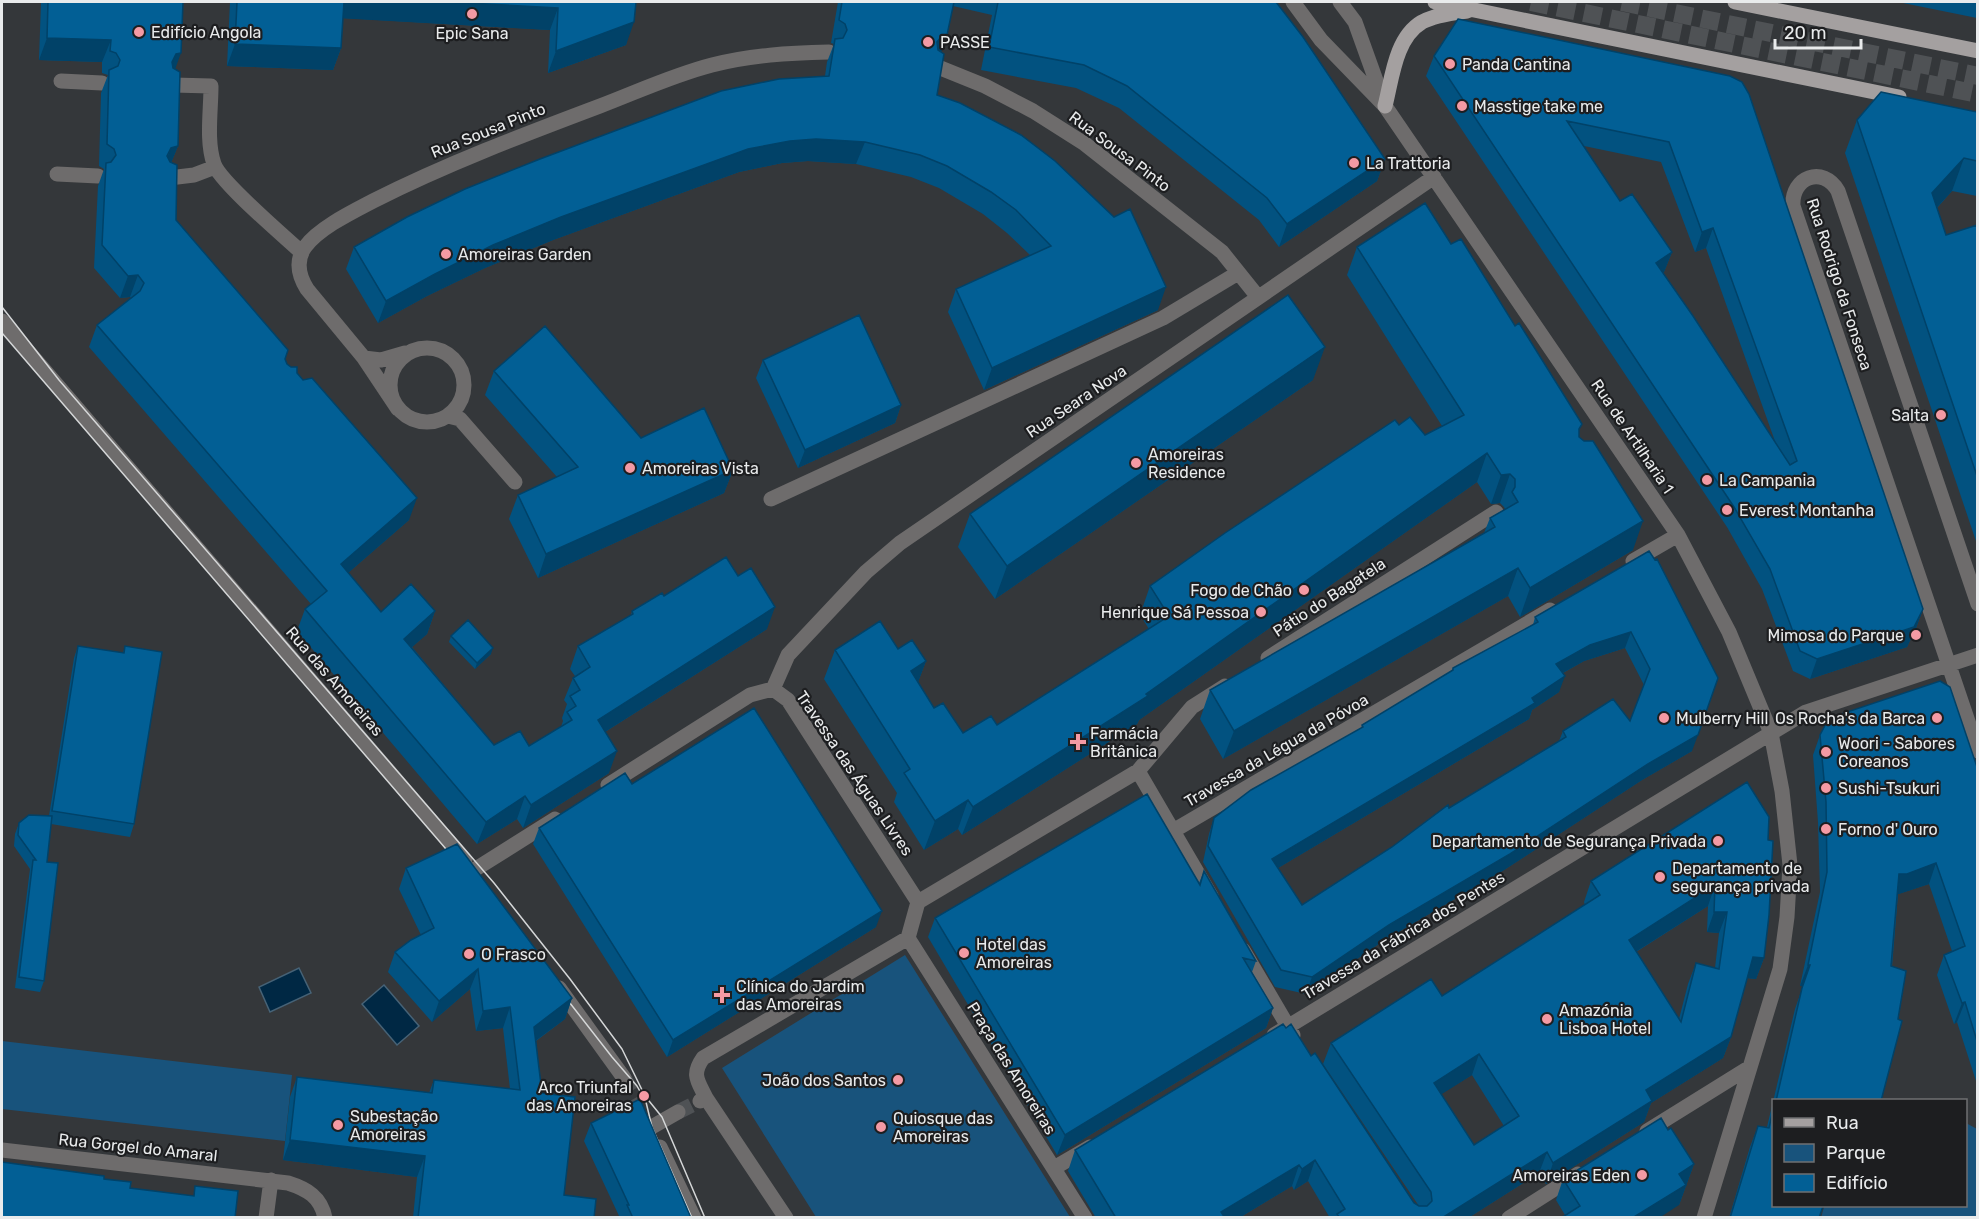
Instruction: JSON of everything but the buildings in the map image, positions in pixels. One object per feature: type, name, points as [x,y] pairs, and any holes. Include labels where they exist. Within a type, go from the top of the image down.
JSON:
[{"type":"main road","points":[[1435,2],[1911,99]]},
{"type":"main road","points":[[1735,2],[1770,5],[1977,51]]},
{"type":"main road","points":[[1385,106],[1400,50],[1410,33],[1429,19],[1473,9]]},
{"type":"street","points":[[1293,2],[1321,40],[1385,106]]},
{"type":"street","points":[[1340,2],[1355,22],[1385,106]]},
{"type":"street","name":"Rua Sousa Pinto","points":[[302,252],[314,237],[352,212],[411,182],[473,154],[567,118],[710,66],[752,56],[789,52],[829,52]]},
{"type":"street","name":"Rua Sousa Pinto","points":[[938,67],[985,86],[1034,111],[1085,144],[1222,252],[1258,297]]},
{"type":"street","points":[[61,81],[102,83]]},
{"type":"street","points":[[173,85],[211,86],[211,152],[215,167],[254,208],[302,252],[300,276],[307,289],[364,358],[398,409],[422,422],[436,421],[448,416],[458,407],[463,396],[465,384],[459,366],[446,352],[421,347],[381,360],[364,358]]},
{"type":"street","name":"Rua de Artilharia 1","points":[[1385,106],[1608,441],[1678,535],[1729,632],[1771,733],[1782,791],[1790,865],[1787,917],[1780,969],[1704,1218]]},
{"type":"street","points":[[169,178],[194,175],[215,167]]},
{"type":"street","points":[[57,174],[98,176]]},
{"type":"street","name":"Rua Seara Nova","points":[[773,689],[788,655],[866,572],[900,543],[1434,177]]},
{"type":"street","name":"Rua Rodrigo da Fonseca","points":[[1977,604],[1838,191],[1834,185],[1822,177],[1809,178],[1797,186],[1793,206],[1977,751]]},
{"type":"street","points":[[771,499],[1163,318],[1238,273]]},
{"type":"street","name":"Rua das Amoreiras","points":[[2,321],[477,875],[569,810]]},
{"type":"street","points":[[398,409],[389,384],[392,370],[409,351]]},
{"type":"street","points":[[448,416],[460,419],[515,482]]},
{"type":"street","name":"Pátio do Bagatela","points":[[1138,771],[1192,707],[1496,512]]},
{"type":"street","points":[[1617,571],[1678,535]]},
{"type":"street","name":"Travessa da Légua da Póvoa","points":[[1173,831],[1566,601]]},
{"type":"street","name":"Travessa da Fábrica dos Pentes","points":[[1257,1045],[1806,712],[1977,655]]},
{"type":"street","name":"Travessa das Águas Livres","points":[[600,791],[750,695],[773,689],[788,700],[918,902]]},
{"type":"street","points":[[786,1218],[703,1099],[696,1077],[697,1068],[703,1058],[908,938],[918,902],[1138,771],[1221,913]]},
{"type":"street","points":[[1233,934],[1300,1046]]},
{"type":"street","name":"Praça das Amoreiras","points":[[908,938],[1085,1218]]},
{"type":"street","points":[[549,975],[624,1078]]},
{"type":"street","points":[[1630,1142],[1750,1067]]},
{"type":"street","points":[[678,1112],[648,1123],[694,1218]]},
{"type":"street","points":[[1054,1168],[1104,1138]]},
{"type":"street","name":"Rua Gorgel do Amaral","points":[[2,1150],[271,1180],[302,1188],[312,1194],[319,1201],[325,1218]]},
{"type":"street","points":[[1509,1218],[1590,1167]]},
{"type":"street","points":[[266,1218],[271,1180]]},
{"type":"green space","points":[[905,955],[1070,1217],[816,1217],[722,1068]]},
{"type":"green space","points":[[2,1041],[292,1075],[285,1141],[2,1109]]},
{"type":"green space","points":[[1967,1124],[1977,1129],[1977,1217],[1821,1218],[1824,1207],[1967,1207]]},
{"type":"shaded area","points":[[299,968],[311,993],[270,1012],[259,987]]},
{"type":"shaded area","points":[[384,985],[419,1026],[397,1045],[362,1004]]},
{"type":"tunnel","points":[[1531,2],[1978,94]]},
{"type":"tunnel","points":[[1622,2],[1978,76]]},
{"type":"tunnel","points":[[624,1078],[637,1100]]},
{"type":"tunnel","points":[[678,1112],[700,1101]]},
{"type":"tram line","points":[[2,307],[59,380],[494,883],[570,979],[622,1049],[645,1096],[662,1117],[705,1218]]},
{"type":"tram line","points":[[2,333],[458,863]]},
{"type":"tram line","points":[[559,989],[637,1086],[646,1102],[652,1127],[692,1218]]},
{"type":"place","name":"Epic Sana","points":[[472,14]]},
{"type":"place","name":"Edifício Angola","points":[[139,32]]},
{"type":"place","name":"PASSE","points":[[928,42]]},
{"type":"place","name":"Panda Cantina","points":[[1450,64]]},
{"type":"place","name":"Masstige take me","points":[[1462,106]]},
{"type":"place","name":"La Trattoria","points":[[1354,163]]},
{"type":"place","name":"Amoreiras Garden","points":[[446,254]]},
{"type":"place","name":"Salta","points":[[1941,415]]},
{"type":"place","name":"Amoreiras Residence","points":[[1136,463]]},
{"type":"place","name":"Amoreiras Vista","points":[[630,468]]},
{"type":"place","name":"La Campania","points":[[1707,480]]},
{"type":"place","name":"Everest Montanha","points":[[1727,510]]},
{"type":"place","name":"Fogo de Chão","points":[[1304,590]]},
{"type":"place","name":"Henrique Sá Pessoa","points":[[1261,612]]},
{"type":"place","name":"Mimosa do Parque","points":[[1916,635]]},
{"type":"place","name":"Mulberry Hill","points":[[1664,718]]},
{"type":"place","name":"Os Rocha's da Barca","points":[[1937,718]]},
{"type":"place","name":"Farmácia Britânica","points":[[1078,742]]},
{"type":"place","name":"Woori - Sabores Coreanos","points":[[1826,752]]},
{"type":"place","name":"Sushi-Tsukuri","points":[[1826,788]]},
{"type":"place","name":"Forno d' Ouro","points":[[1826,829]]},
{"type":"place","name":"Departamento de Segurança Privada","points":[[1718,841]]},
{"type":"place","name":"Departamento de segurança privada","points":[[1660,877]]},
{"type":"place","name":"Hotel das Amoreiras","points":[[964,953]]},
{"type":"place","name":"O Frasco","points":[[469,954]]},
{"type":"place","name":"Clínica do Jardim das Amoreiras","points":[[722,995]]},
{"type":"place","name":"Amazónia Lisboa Hotel","points":[[1547,1019]]},
{"type":"place","name":"João dos Santos","points":[[898,1080]]},
{"type":"place","name":"Arco Triunfal das Amoreiras","points":[[644,1096]]},
{"type":"place","name":"Subestação Amoreiras","points":[[338,1125]]},
{"type":"place","name":"Quiosque das Amoreiras","points":[[881,1127]]},
{"type":"place","name":"Amoreiras Eden","points":[[1642,1175]]}]
